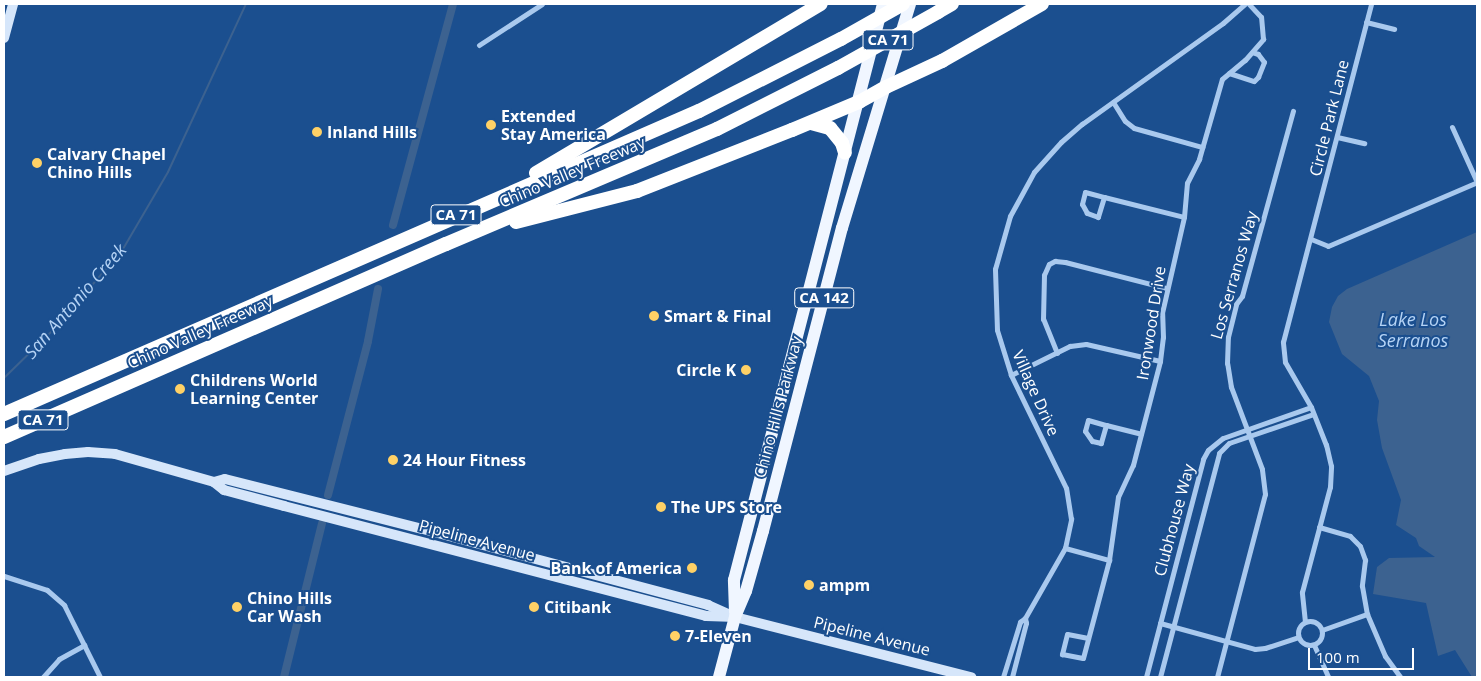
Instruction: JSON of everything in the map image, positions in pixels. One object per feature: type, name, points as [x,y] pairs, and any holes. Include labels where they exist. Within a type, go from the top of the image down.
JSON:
[{"type":"highway","points":[[489,201],[821,4]]},
{"type":"highway","name":"Chino Valley Freeway","points":[[4,414],[699,111],[841,39],[902,4]]},
{"type":"highway","name":"Chino Valley Freeway","points":[[4,437],[469,234],[717,129],[838,68],[952,4]]},
{"type":"highway","points":[[469,234],[637,191],[811,122],[859,102],[886,86],[942,61],[1042,4]]},
{"type":"highway","points":[[811,122],[830,128],[842,143],[845,154]]},
{"type":"main road","points":[[4,38],[12,4]]},
{"type":"main road","name":"Chino Hills Parkway","points":[[735,617],[734,580],[884,4]]},
{"type":"main road","name":"Chino Hills Parkway","points":[[719,677],[735,617],[748,582],[842,228],[910,4]]},
{"type":"main road","name":"Pipeline Avenue","points":[[4,471],[53,456],[88,452],[130,458],[214,482],[224,490],[315,514],[706,616],[735,617]]},
{"type":"main road","name":"Pipeline Avenue","points":[[214,482],[225,479],[316,502],[682,597],[708,605],[735,617],[971,677]]},
{"type":"street","points":[[479,45],[542,4]]},
{"type":"street","name":"Village Drive","points":[[1003,677],[1017,627],[1025,618],[1065,548],[1071,519],[1066,488],[1011,375],[997,330],[995,269],[1010,216],[1034,172],[1061,142],[1113,102],[1224,23],[1245,4]]},
{"type":"street","name":"Ironwood Drive","points":[[1088,638],[1068,634],[1062,654],[1083,658],[1109,560],[1118,497],[1133,465],[1160,361],[1163,337],[1162,313],[1166,288],[1184,218],[1188,183],[1202,147],[1222,79],[1264,39],[1261,17],[1249,4]]},
{"type":"street","name":"Circle Park Lane","points":[[1305,622],[1302,592],[1330,487],[1330,466],[1326,445],[1311,407],[1284,362],[1282,351],[1371,4]]},
{"type":"street","points":[[1366,22],[1394,29]]},
{"type":"street","points":[[1229,73],[1254,81],[1258,78],[1264,62],[1258,54],[1252,52]]},
{"type":"street","points":[[1113,102],[1125,120],[1134,128],[1202,147]]},
{"type":"street","name":"Los Serranos Way","points":[[1217,677],[1265,494],[1262,469],[1228,375],[1228,337],[1236,304],[1242,296],[1293,111]]},
{"type":"street","points":[[1310,239],[1328,246],[1477,182],[1452,127]]},
{"type":"street","points":[[1337,137],[1364,143]]},
{"type":"street","points":[[1104,197],[1098,216],[1087,213],[1082,204],[1085,192],[1184,218]]},
{"type":"street","points":[[1057,353],[1043,319],[1044,275],[1049,264],[1055,261],[1065,262],[1166,288]]},
{"type":"street","points":[[1011,375],[1070,346],[1086,344],[1160,361]]},
{"type":"street","name":"Clubhouse Way","points":[[1146,677],[1203,459],[1214,444],[1223,438],[1311,407]]},
{"type":"street","name":"Clubhouse Way","points":[[1160,677],[1217,457],[1225,446],[1313,414]]},
{"type":"street","points":[[1106,425],[1101,444],[1092,441],[1086,431],[1088,420],[1141,434]]},
{"type":"street","points":[[1319,527],[1350,536],[1360,546],[1366,560],[1362,586],[1367,614],[1385,656],[1400,677]]},
{"type":"street","points":[[1065,548],[1109,560]]},
{"type":"street","points":[[4,576],[47,590],[64,604],[100,677]]},
{"type":"street","points":[[1322,630],[1367,614]]},
{"type":"street","name":"Village Drive","points":[[1012,677],[1026,623],[1025,618]]},
{"type":"street","points":[[1305,622],[1315,622],[1322,630],[1321,639],[1314,645],[1304,644],[1298,637],[1300,626],[1305,622]]},
{"type":"street","points":[[1160,623],[1227,643],[1255,649],[1265,648],[1298,637]]},
{"type":"street","points":[[43,677],[59,659],[84,645]]},
{"type":"street","points":[[1314,645],[1328,677]]},
{"type":"street","points":[[1008,656],[1017,658]]},
{"type":"water","name":"Lake Los Serranos","points":[[1477,232],[1477,677],[1472,677],[1455,650],[1438,656],[1426,603],[1373,594],[1377,567],[1389,558],[1435,557],[1419,546],[1416,538],[1396,525],[1401,500],[1382,448],[1377,420],[1379,401],[1369,376],[1342,354],[1329,322],[1332,307],[1338,296],[1347,289]]},
{"type":"waterway","name":"San Antonio Creek","points":[[4,378],[56,327],[123,249],[168,172],[246,4]]},
{"type":"waterway","points":[[393,225],[453,4]]},
{"type":"waterway","points":[[328,495],[368,341],[378,289]]},
{"type":"waterway","points":[[284,677],[322,524]]},
{"type":"place","name":"Extended Stay America","points":[[491,125]]},
{"type":"place","name":"Inland Hills","points":[[317,132]]},
{"type":"place","name":"Calvary Chapel Chino Hills","points":[[37,163]]},
{"type":"place","name":"Smart & Final","points":[[654,316]]},
{"type":"place","name":"Circle K","points":[[746,370]]},
{"type":"place","name":"Childrens World Learning Center","points":[[180,389]]},
{"type":"place","name":"24 Hour Fitness","points":[[393,460]]},
{"type":"place","name":"The UPS Store","points":[[661,507]]},
{"type":"place","name":"Bank of America","points":[[692,568]]},
{"type":"place","name":"ampm","points":[[809,585]]},
{"type":"place","name":"Chino Hills Car Wash","points":[[237,607]]},
{"type":"place","name":"Citibank","points":[[534,607]]},
{"type":"place","name":"7-Eleven","points":[[675,636]]}]
